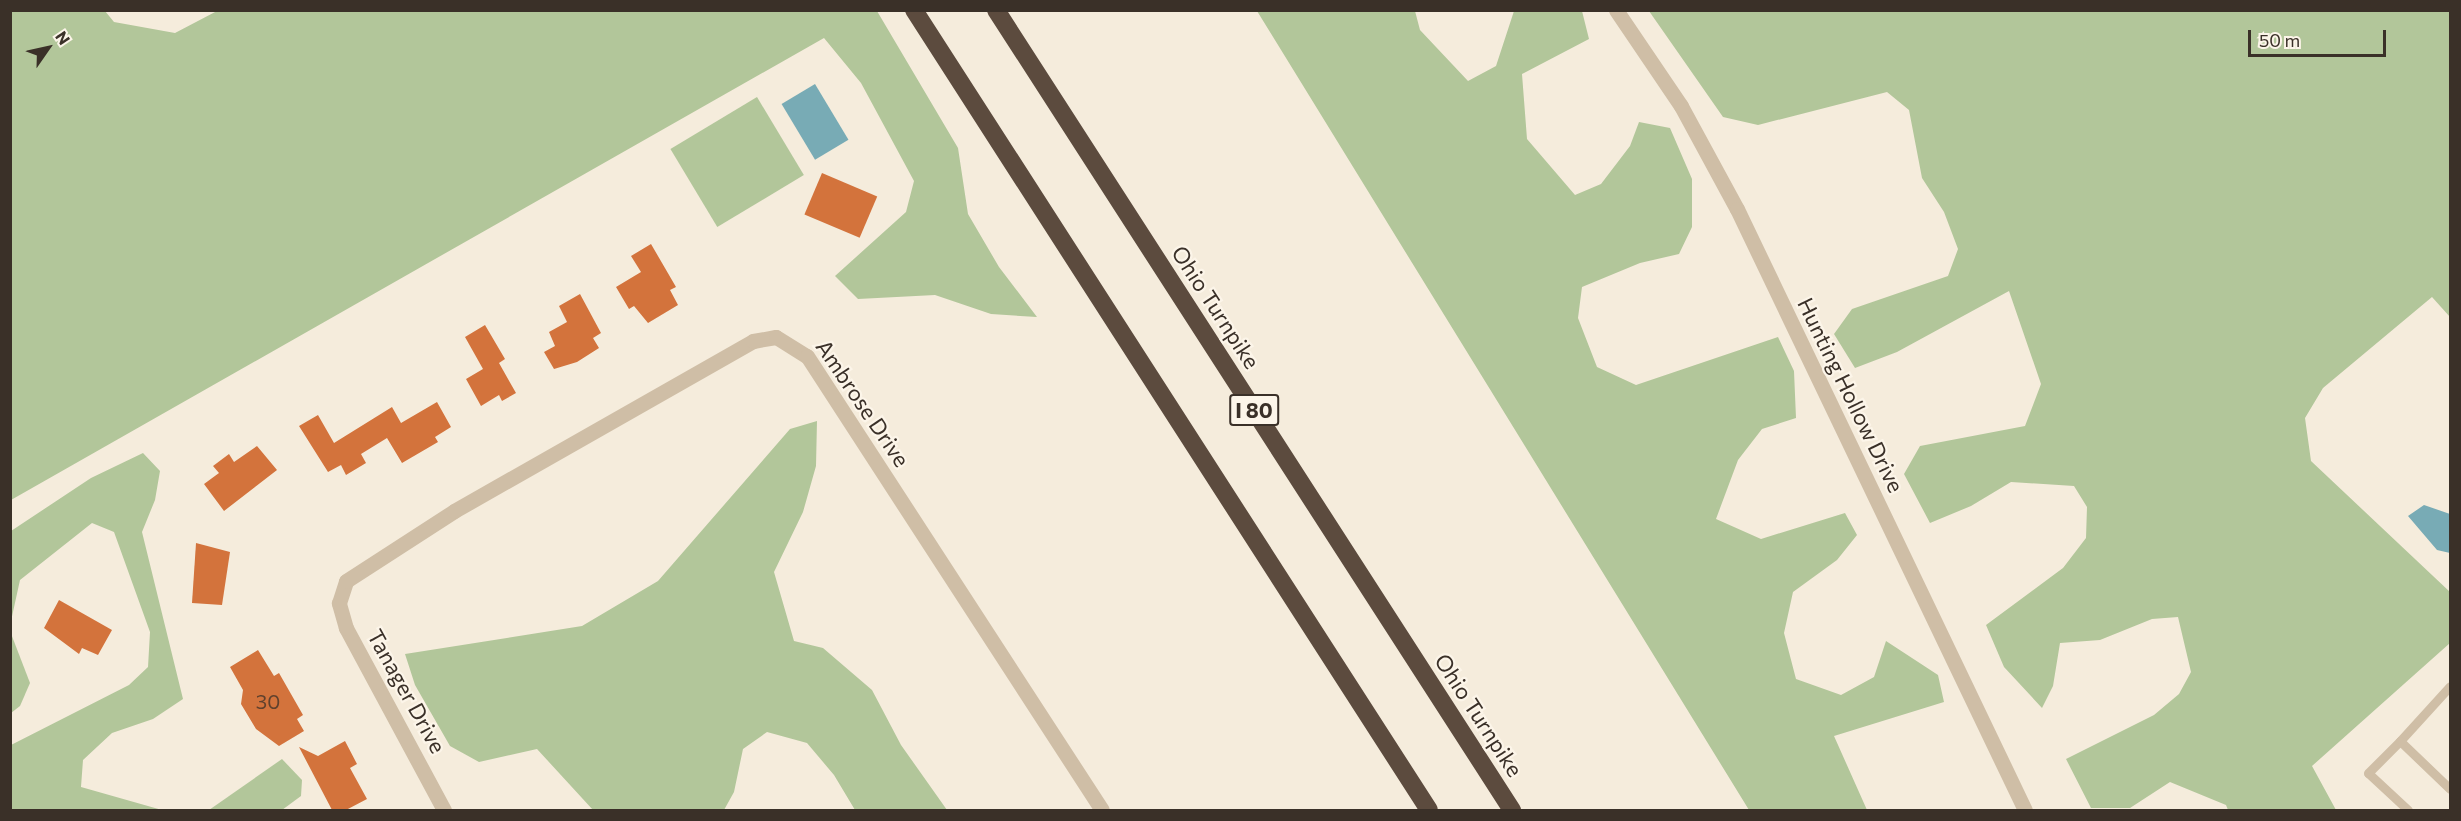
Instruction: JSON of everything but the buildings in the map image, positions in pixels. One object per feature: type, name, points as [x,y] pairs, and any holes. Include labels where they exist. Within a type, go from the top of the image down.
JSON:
[{"type":"highway","points":[[914,10],[1429,810]]},
{"type":"highway","name":"Ohio Turnpike","points":[[996,10],[1512,810]]},
{"type":"street","name":"Hunting Hollow Drive","points":[[1616,10],[1681,106],[1737,209],[2025,810]]},
{"type":"street","name":"Ambrose Drive","points":[[340,591],[371,561],[753,341],[787,340],[807,356],[1102,810]]},
{"type":"street","name":"Tanager Drive","points":[[340,591],[346,628],[444,810]]},
{"type":"lane","points":[[2408,810],[2368,773],[2451,686]]},
{"type":"lane","points":[[2400,741],[2451,789]]},
{"type":"green space","points":[[11,11],[105,11],[114,22],[175,33],[217,11],[877,11],[958,148],[968,214],[999,267],[1037,317],[991,314],[935,295],[858,299],[835,276],[906,212],[914,181],[861,83],[824,38],[11,500]]},
{"type":"green space","points":[[1257,11],[1415,11],[1420,30],[1468,81],[1496,66],[1514,11],[1582,11],[1589,39],[1522,74],[1527,139],[1575,195],[1601,184],[1630,146],[1639,122],[1670,128],[1692,179],[1692,227],[1679,254],[1640,263],[1582,287],[1578,318],[1597,367],[1636,385],[1778,337],[1794,371],[1796,418],[1762,429],[1738,460],[1716,519],[1761,539],[1845,513],[1857,535],[1837,560],[1793,592],[1784,633],[1796,679],[1841,695],[1874,677],[1886,641],[1938,675],[1944,702],[1834,736],[1867,810],[1749,810]]},
{"type":"green space","points":[[1649,11],[2450,11],[2450,317],[2432,297],[2323,388],[2305,418],[2311,461],[2450,592],[2450,643],[2312,766],[2336,810],[2228,810],[2226,805],[2170,782],[2130,808],[2091,808],[2066,759],[2154,715],[2179,694],[2191,672],[2178,617],[2152,619],[2100,640],[2060,643],[2053,686],[2042,708],[2004,667],[1986,625],[2063,568],[2086,538],[2087,507],[2074,486],[2011,482],[1971,506],[1930,523],[1904,474],[1920,446],[2025,426],[2041,384],[2009,291],[1897,352],[1855,368],[1834,334],[1852,309],[1948,276],[1958,249],[1944,212],[1922,178],[1909,110],[1887,92],[1758,125],[1723,117]]},
{"type":"green space","points":[[757,97],[804,175],[717,227],[670,149]]},
{"type":"green space","points":[[817,421],[816,466],[803,512],[774,572],[794,641],[823,648],[872,690],[901,745],[947,810],[855,810],[834,775],[807,743],[767,732],[743,749],[734,792],[724,810],[593,810],[537,749],[479,762],[450,746],[415,685],[405,654],[582,626],[658,581],[790,429]]},
{"type":"green space","points":[[143,453],[160,471],[155,500],[142,532],[183,699],[153,719],[112,733],[83,760],[81,787],[162,810],[11,810],[11,745],[129,685],[148,667],[150,632],[114,532],[92,523],[20,580],[11,621],[11,531],[91,478]]},
{"type":"green space","points":[[10,631],[30,683],[20,706],[11,713]]},
{"type":"green space","points":[[282,759],[302,780],[301,796],[282,810],[209,810]]},
{"type":"water","points":[[815,84],[848,140],[815,160],[782,104]]},
{"type":"water","points":[[2424,505],[2450,514],[2450,553],[2437,550],[2408,516]]}]
